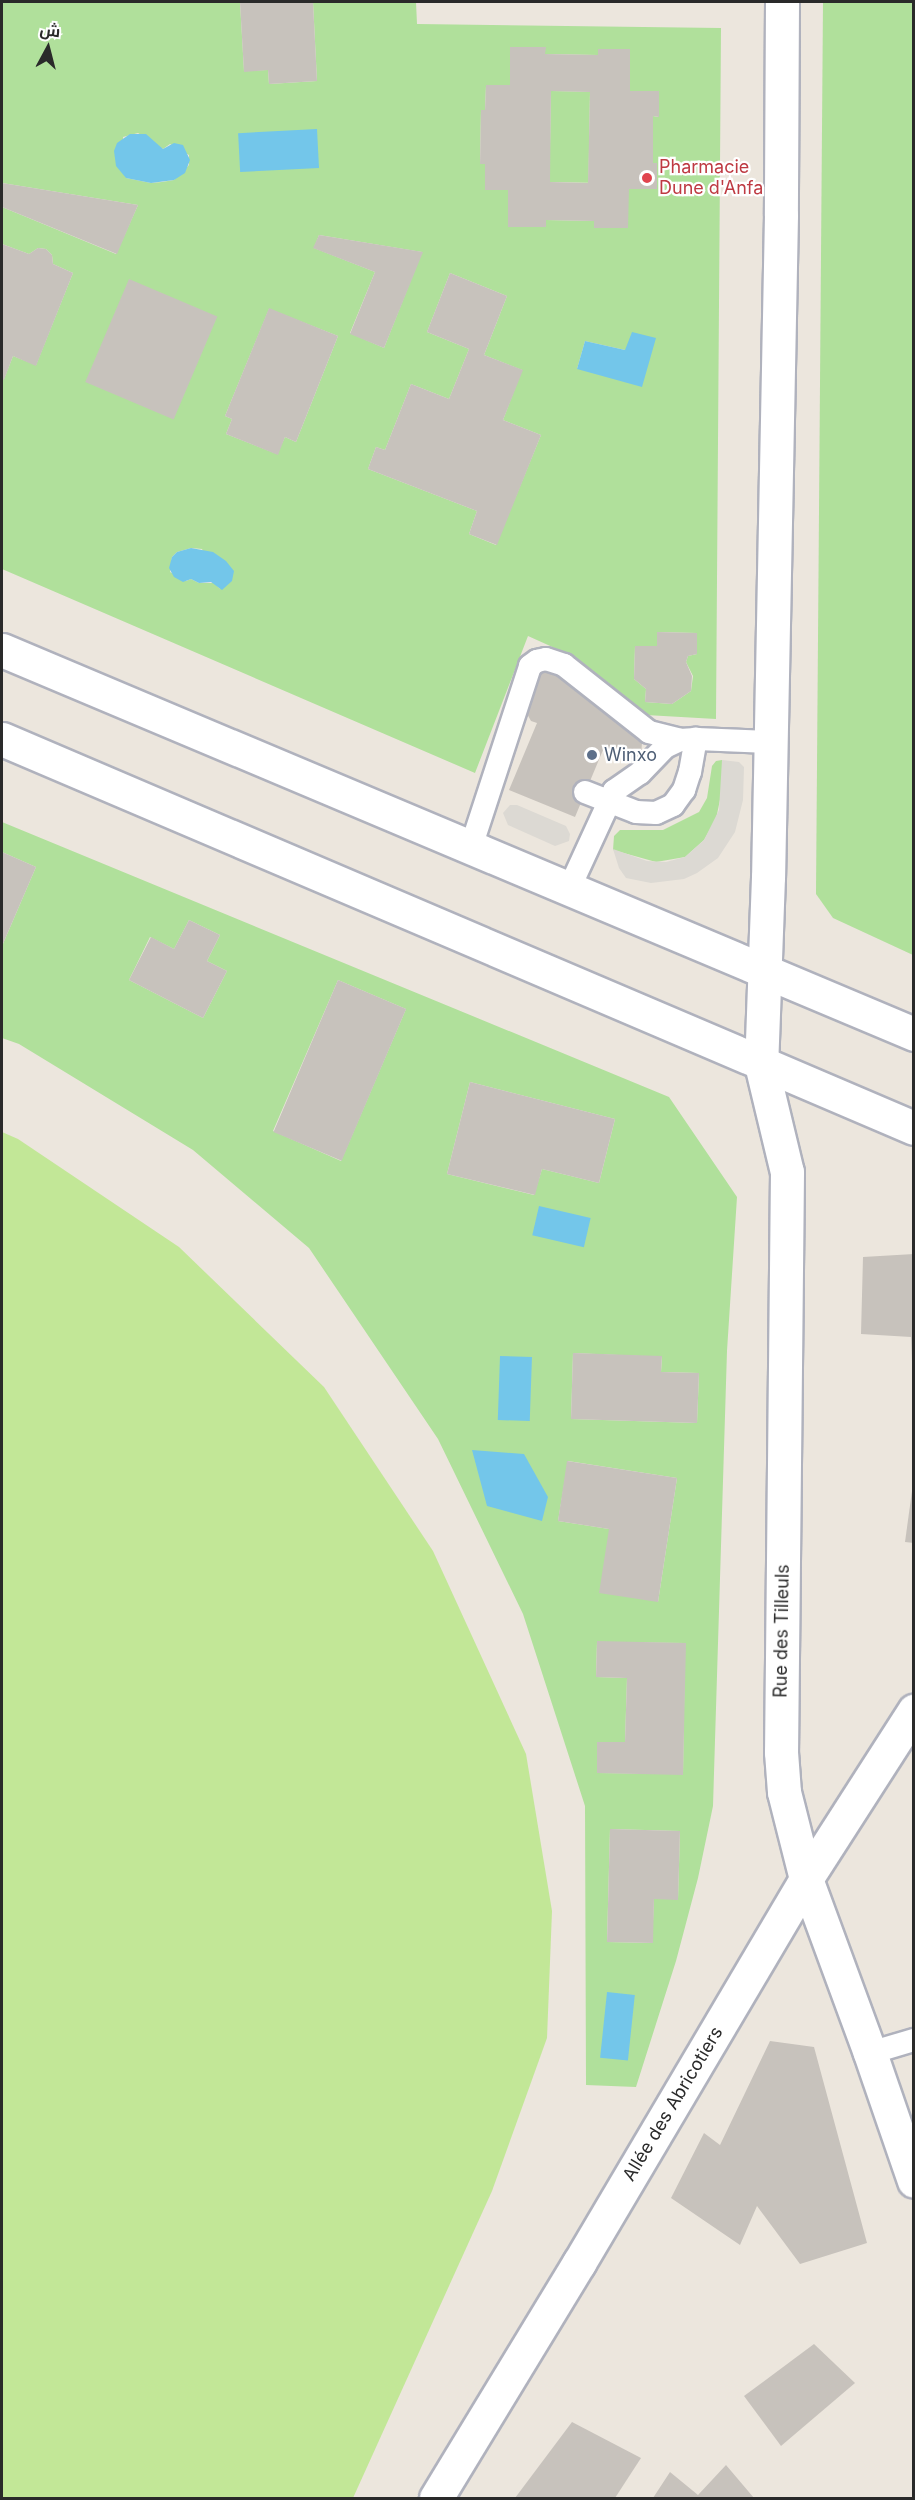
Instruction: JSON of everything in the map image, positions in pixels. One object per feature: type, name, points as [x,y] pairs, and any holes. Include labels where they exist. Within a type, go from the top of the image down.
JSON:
[{"type":"main road","name":"Rue des Tilleuls","points":[[782,2],[782,215],[761,1064],[787,1172],[781,1752],[784,1792],[806,1879],[914,2181]]},
{"type":"main road","points":[[2,650],[914,1034]]},
{"type":"main road","points":[[2,739],[914,1128]]},
{"type":"main road","name":"Allée des Abricotiers","points":[[436,2499],[579,2263],[806,1879],[914,1711]]},
{"type":"lane","points":[[471,847],[508,765],[530,666],[537,661],[546,659],[564,665],[649,732],[688,740],[770,742]]},
{"type":"lane","points":[[585,792],[636,812],[656,813],[673,805],[684,790],[690,772],[688,740]]},
{"type":"lane","points":[[569,889],[614,791],[640,773],[665,747],[688,740]]},
{"type":"lane","points":[[870,2053],[914,2040]]},
{"type":"green space","points":[[3,2],[240,2],[244,71],[268,70],[269,84],[317,81],[313,2],[416,2],[417,24],[721,28],[716,719],[646,715],[568,654],[528,636],[475,773],[2,569],[2,379],[4,379],[13,356],[36,365],[73,273],[53,264],[52,255],[46,249],[38,248],[29,254],[2,244],[2,207],[116,254],[138,205],[2,183]],"holes":[[[510,47],[545,47],[545,54],[598,55],[598,49],[630,49],[630,91],[659,91],[658,117],[653,116],[653,163],[657,163],[657,188],[629,189],[594,227],[594,221],[546,220],[546,227],[508,190],[485,189],[485,164],[480,163],[481,111],[485,110],[486,86],[510,85]],[[138,133],[163,149],[170,144],[189,155],[189,165],[174,180],[151,183],[126,178],[123,137]],[[319,235],[422,252],[384,348],[350,333],[375,272],[314,248]],[[450,273],[507,296],[484,355],[522,370],[503,420],[541,435],[496,545],[469,534],[477,511],[368,469],[376,447],[385,450],[411,384],[449,399],[469,349],[427,332]],[[269,309],[338,336],[296,442],[285,437],[277,454],[226,434],[232,419],[225,416]],[[585,341],[625,350],[577,369]],[[191,548],[202,549],[220,589],[215,583],[199,583],[191,579],[186,581],[170,572],[172,557],[177,552]],[[657,632],[697,633],[697,654],[688,656],[686,662],[693,676],[691,691],[672,704],[645,702],[646,689],[634,679],[635,646],[657,646]]]},
{"type":"green space","points":[[823,2],[913,2],[913,955],[833,918],[816,894]]},
{"type":"green space","points":[[551,91],[590,92],[588,183],[549,182]]},
{"type":"green space","points":[[722,760],[722,790],[716,819],[704,840],[685,857],[656,862],[613,850],[614,836],[620,830],[663,830],[699,812],[707,798],[712,766],[716,761]]},
{"type":"green space","points":[[2,822],[669,1097],[737,1197],[727,1351],[713,1806],[698,1878],[676,1961],[636,2087],[586,2085],[585,1806],[523,1614],[438,1439],[309,1248],[193,1150],[19,1044],[2,1038],[2,946],[36,867],[2,852]],"holes":[[[189,920],[220,935],[207,961],[227,971],[203,1018],[129,980],[150,937],[174,949]],[[338,980],[406,1009],[341,1161],[273,1131]],[[470,1082],[615,1119],[599,1183],[542,1169],[534,1195],[447,1174]],[[573,1353],[662,1357],[661,1372],[699,1373],[697,1423],[571,1419]],[[568,1461],[677,1478],[658,1602],[609,1529],[558,1521]],[[597,1642],[685,1643],[683,1774],[597,1773],[597,1742],[625,1742],[627,1678],[596,1677]],[[610,1829],[680,1831],[678,1899],[654,1899],[652,1943],[607,1942]]]},
{"type":"green space","points":[[2,1132],[18,1139],[179,1247],[324,1387],[433,1551],[526,1754],[552,1911],[547,2038],[492,2191],[353,2498],[2,2498]]},
{"type":"shaded area","points":[[722,760],[739,762],[744,767],[743,800],[735,832],[718,858],[684,879],[651,883],[626,878],[619,868],[613,849],[647,861],[666,862],[685,857],[704,840],[719,810]]},
{"type":"shaded area","points":[[510,805],[517,805],[566,826],[570,834],[569,841],[555,846],[508,825],[503,813]]},
{"type":"water","points":[[317,129],[319,168],[240,172],[238,133]]},
{"type":"water","points":[[130,134],[146,134],[163,149],[174,143],[183,145],[190,160],[185,173],[174,180],[151,183],[126,178],[116,166],[114,151],[117,143]]},
{"type":"water","points":[[632,332],[656,338],[642,387],[577,369],[585,341],[625,350]]},
{"type":"water","points":[[191,548],[213,552],[226,561],[234,571],[232,581],[222,590],[211,582],[199,583],[191,579],[183,582],[174,577],[169,568],[172,557],[177,552]]},
{"type":"water","points":[[539,1206],[591,1218],[584,1247],[532,1235]]},
{"type":"water","points":[[500,1356],[532,1357],[530,1421],[498,1420]]},
{"type":"water","points":[[472,1450],[524,1454],[548,1497],[542,1521],[487,1506]]},
{"type":"water","points":[[607,1992],[635,1995],[628,2061],[600,2058]]},
{"type":"building","points":[[240,2],[313,2],[317,81],[269,84],[268,70],[244,72]]},
{"type":"building","points":[[510,47],[546,47],[545,54],[598,55],[598,49],[630,49],[630,91],[659,91],[659,117],[653,116],[653,163],[657,163],[657,189],[629,189],[628,228],[594,228],[594,221],[546,220],[546,227],[508,227],[508,190],[485,190],[485,164],[480,164],[481,110],[485,110],[486,85],[510,85]],"holes":[[[551,91],[590,92],[588,183],[550,182]]]},
{"type":"building","points":[[2,183],[138,205],[117,254],[2,207]]},
{"type":"building","points":[[319,235],[423,252],[384,348],[350,334],[375,272],[313,248]]},
{"type":"building","points":[[2,244],[29,254],[38,248],[46,249],[52,255],[53,264],[73,273],[36,366],[13,356],[4,380],[2,379]]},
{"type":"building","points":[[450,273],[507,296],[484,355],[523,370],[503,420],[541,435],[497,545],[469,534],[477,511],[368,469],[376,447],[385,450],[411,384],[449,399],[469,349],[427,332]]},
{"type":"building","points":[[129,279],[217,317],[174,420],[85,382]]},
{"type":"building","points":[[269,308],[338,336],[296,442],[285,437],[278,455],[226,434],[232,419],[225,416]]},
{"type":"building","points":[[657,632],[697,633],[697,654],[688,656],[686,662],[692,676],[691,691],[672,704],[645,702],[646,689],[634,679],[635,646],[657,646]]},
{"type":"building","points":[[553,669],[642,743],[641,755],[633,760],[603,750],[575,817],[509,790],[537,723],[531,721],[526,712],[536,676],[543,670]]},
{"type":"building","points":[[2,852],[36,867],[2,946]]},
{"type":"building","points":[[189,920],[220,935],[207,961],[227,971],[203,1018],[129,980],[151,937],[174,949]]},
{"type":"building","points":[[338,980],[406,1009],[342,1161],[274,1132]]},
{"type":"building","points":[[470,1082],[615,1119],[599,1183],[542,1169],[535,1195],[447,1174]]},
{"type":"building","points":[[914,1254],[914,1362],[912,1362],[911,1337],[861,1334],[863,1257]]},
{"type":"building","points":[[573,1353],[662,1356],[661,1372],[699,1373],[697,1423],[571,1419]]},
{"type":"building","points":[[567,1461],[677,1478],[658,1602],[599,1593],[609,1529],[558,1521]]},
{"type":"building","points":[[912,1491],[914,1491],[914,1543],[905,1542]]},
{"type":"building","points":[[597,1641],[686,1643],[683,1775],[597,1773],[597,1742],[625,1742],[627,1678],[596,1677]]},
{"type":"building","points":[[610,1829],[680,1831],[678,1900],[654,1899],[653,1943],[607,1942]]},
{"type":"building","points":[[770,2041],[814,2047],[867,2243],[800,2264],[757,2206],[740,2245],[671,2198],[704,2133],[720,2145]]},
{"type":"building","points":[[814,2344],[855,2383],[781,2446],[744,2396]]},
{"type":"building","points":[[572,2422],[641,2458],[615,2498],[515,2498]]},
{"type":"building","points":[[726,2465],[754,2498],[653,2498],[670,2472],[698,2495]]},
{"type":"place","name":"Pharmacie Dune d'Anfa","points":[[647,178]]},
{"type":"place","name":"Winxo","points":[[592,755]]}]
